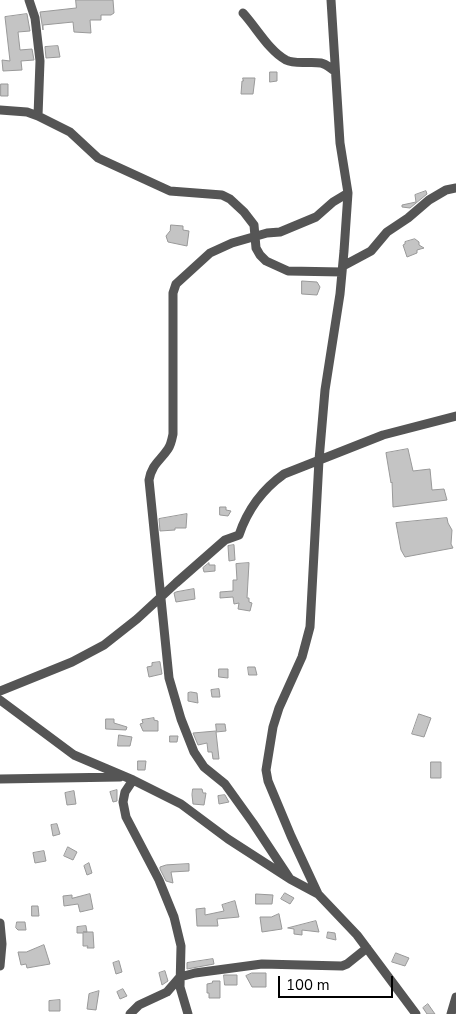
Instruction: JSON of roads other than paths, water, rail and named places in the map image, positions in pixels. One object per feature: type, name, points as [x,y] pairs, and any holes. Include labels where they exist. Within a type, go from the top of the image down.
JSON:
[{"type":"street","points":[[29,0],[35,18],[40,61],[38,116]]},
{"type":"street","points":[[318,894],[291,836],[268,781],[266,770],[273,727],[279,708],[302,657],[310,627],[319,460],[329,360],[343,269],[348,192],[340,143],[331,0]]},
{"type":"street","points":[[243,13],[275,52],[286,60],[321,63],[335,71]]},
{"type":"street","points":[[0,110],[27,112],[38,116],[70,132],[98,158],[170,191],[222,195],[230,199],[254,225],[256,248],[260,256],[266,261],[288,271],[343,269],[371,251],[387,232],[408,218],[429,200],[446,190],[456,188]]},
{"type":"street","points":[[290,879],[225,784],[204,767],[194,752],[181,719],[169,678],[149,480],[151,471],[157,461],[169,448],[173,434],[174,288],[181,279],[210,253],[232,243],[280,232],[316,216],[348,192]]},
{"type":"street","points":[[0,692],[72,662],[104,645],[130,626],[217,547],[226,540],[239,535],[242,526],[260,496],[274,481],[295,469],[384,434],[456,416]]},
{"type":"street","points":[[0,700],[74,756],[129,779],[181,804],[228,839],[290,879],[318,894],[343,918],[416,1014]]},
{"type":"street","points":[[0,779],[129,779]]},
{"type":"street","points":[[129,779],[123,802],[126,817],[159,880],[174,917],[181,946],[180,987],[188,1014]]},
{"type":"street","points":[[0,923],[2,944],[0,966]]},
{"type":"street","points":[[130,1014],[139,1005],[168,992],[180,977],[194,973],[262,964],[342,966],[366,948]]},
{"type":"street","points":[[451,1014],[456,997]]}]
